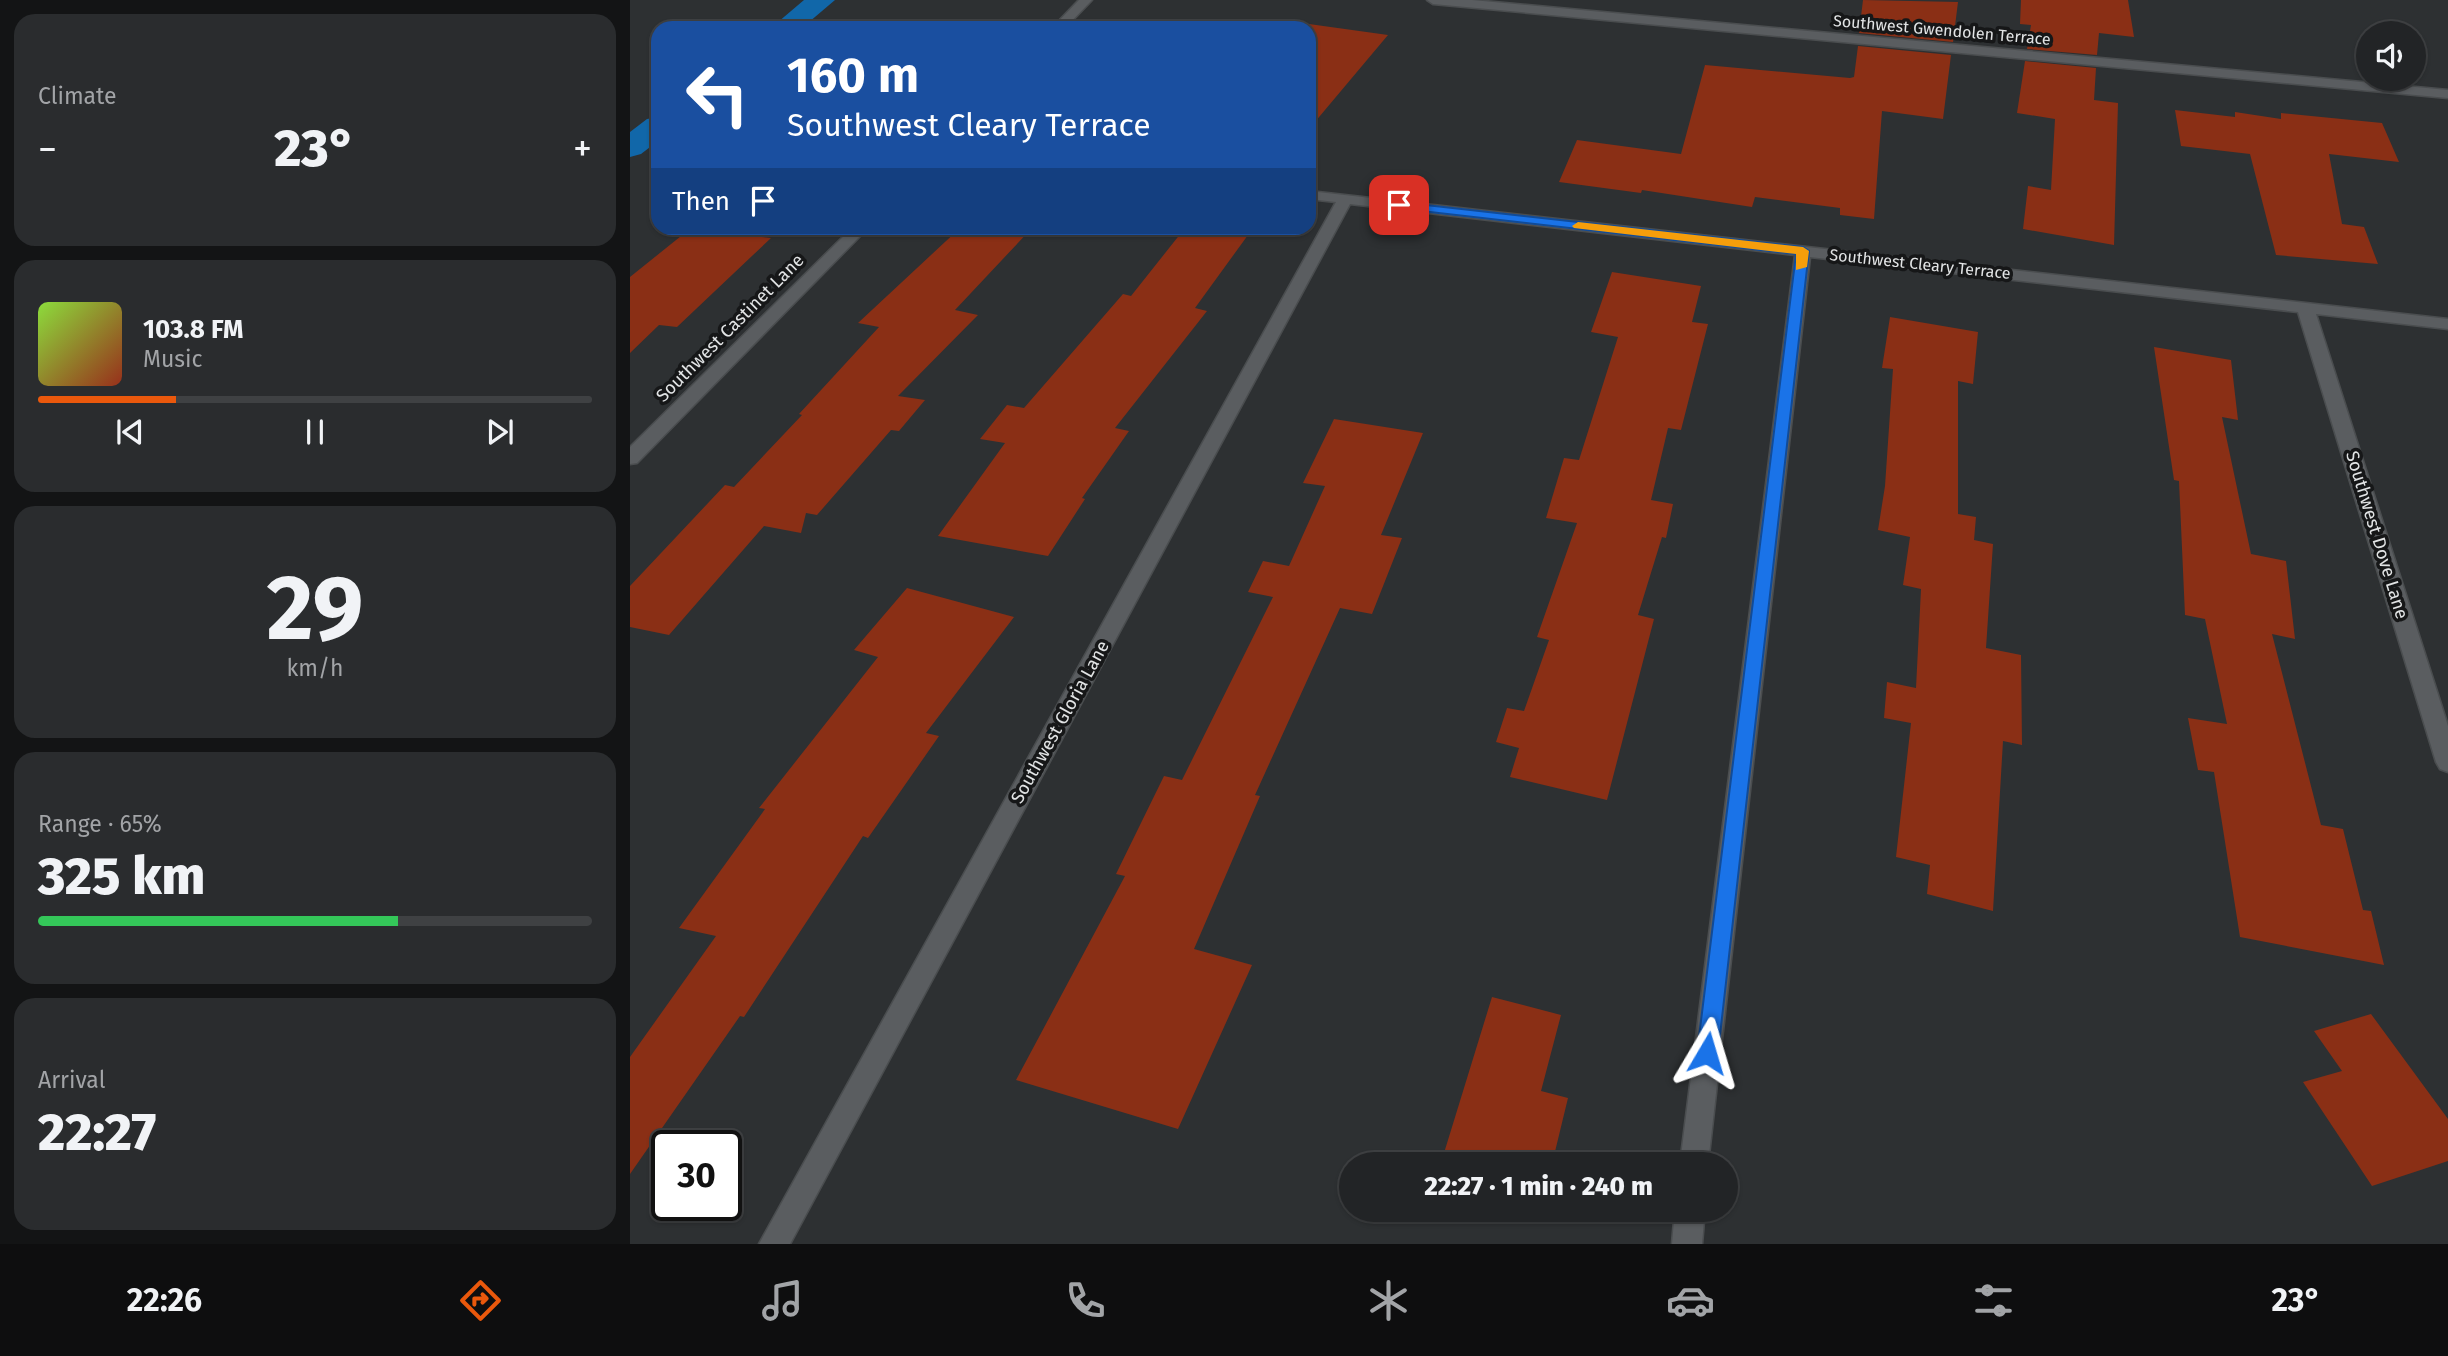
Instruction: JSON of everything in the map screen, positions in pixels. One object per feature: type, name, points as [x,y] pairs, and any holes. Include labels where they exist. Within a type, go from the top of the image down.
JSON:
[{"type":"street","points":[[1065,21],[1086,0]]},
{"type":"street","name":"Southwest Gwendolen Terrace","points":[[1433,0],[2448,94]]},
{"type":"street","name":"Southwest Cleary Terrace","points":[[1316,196],[2448,324]]},
{"type":"street","name":"Southwest Gloria Lane","points":[[774,1244],[1345,200]]},
{"type":"street","name":"Southwest Castinet Lane","points":[[630,458],[853,235]]},
{"type":"street","points":[[1695,1152],[1803,251]]},
{"type":"street","name":"Southwest Dove Lane","points":[[2305,307],[2448,762]]},
{"type":"street","points":[[1687,1244],[1689,1222]]},
{"type":"building","points":[[1863,0],[1958,2],[1953,42],[1859,33]]},
{"type":"building","points":[[2021,0],[2128,0],[2134,37],[2099,33],[2097,55],[2027,49],[2031,25],[2020,24]]},
{"type":"building","points":[[1316,25],[1388,35],[1316,121]]},
{"type":"building","points":[[1858,46],[1951,55],[1943,119],[1882,111],[1874,219],[1840,215],[1840,208],[1755,197],[1752,207],[1642,190],[1641,193],[1559,182],[1577,140],[1681,154],[1705,65],[1850,78],[1854,77]]},
{"type":"building","points":[[2025,61],[2096,68],[2094,100],[2118,103],[2114,245],[2023,229],[2028,186],[2051,190],[2055,119],[2017,113]]},
{"type":"building","points":[[2175,110],[2235,117],[2235,112],[2281,119],[2281,113],[2382,123],[2399,162],[2329,154],[2342,224],[2364,227],[2378,264],[2276,255],[2250,154],[2181,146]]},
{"type":"building","points":[[682,235],[747,235],[771,238],[677,327],[659,325],[630,353],[630,277]]},
{"type":"building","points":[[952,235],[1025,235],[955,310],[978,315],[898,396],[925,400],[899,431],[891,430],[817,515],[806,513],[801,533],[764,526],[669,635],[630,627],[630,586],[725,485],[734,487],[879,327],[858,323]]},
{"type":"building","points":[[1179,235],[1248,235],[1195,308],[1207,311],[1115,428],[1129,431],[1082,498],[1085,499],[1048,556],[938,536],[1005,443],[980,439],[1007,405],[1024,408],[1123,294],[1131,296]]},
{"type":"building","points":[[1612,272],[1701,286],[1692,322],[1708,324],[1681,430],[1668,428],[1651,500],[1673,504],[1666,538],[1662,537],[1638,615],[1654,619],[1607,800],[1510,777],[1519,748],[1496,742],[1507,708],[1524,711],[1549,640],[1537,637],[1577,523],[1546,518],[1564,458],[1579,460],[1618,337],[1591,332]]},
{"type":"building","points":[[1890,317],[1978,332],[1973,384],[1958,381],[1958,514],[1976,517],[1974,540],[1993,544],[1986,648],[2021,655],[2022,745],[2003,741],[1993,911],[1927,894],[1930,865],[1896,857],[1911,723],[1884,718],[1887,682],[1916,688],[1921,589],[1903,585],[1910,537],[1878,530],[1885,486],[1893,369],[1882,368]]},
{"type":"building","points":[[2154,347],[2231,360],[2238,420],[2222,417],[2251,554],[2286,561],[2295,639],[2272,634],[2321,825],[2343,829],[2363,910],[2371,911],[2384,965],[2240,937],[2214,772],[2198,770],[2188,718],[2227,724],[2205,619],[2185,615],[2179,481],[2174,480]]},
{"type":"building","points":[[1334,419],[1423,433],[1381,535],[1402,538],[1372,614],[1340,608],[1255,795],[1260,796],[1194,949],[1252,965],[1178,1129],[1016,1080],[1125,876],[1116,874],[1164,776],[1182,780],[1273,597],[1248,592],[1263,561],[1289,566],[1325,486],[1303,483]]},
{"type":"building","points":[[907,588],[1014,617],[926,733],[939,736],[868,838],[863,836],[744,1017],[740,1016],[661,1130],[651,1130],[651,1144],[630,1174],[630,1057],[716,936],[679,928],[765,809],[759,808],[878,657],[854,650]]},
{"type":"building","points":[[1492,997],[1561,1015],[1541,1091],[1568,1098],[1555,1152],[1444,1152]]},
{"type":"building","points":[[2371,1014],[2448,1119],[2448,1161],[2372,1186],[2303,1082],[2342,1071],[2314,1031]]},
{"type":"waterway","points":[[794,21],[821,0]]},
{"type":"waterway","points":[[630,147],[651,131]]},
{"type":"slow traffic","points":[[1578,226],[1803,251],[1801,267]]},
{"type":"route","points":[[1399,205],[1803,251],[1707,1053]]}]
